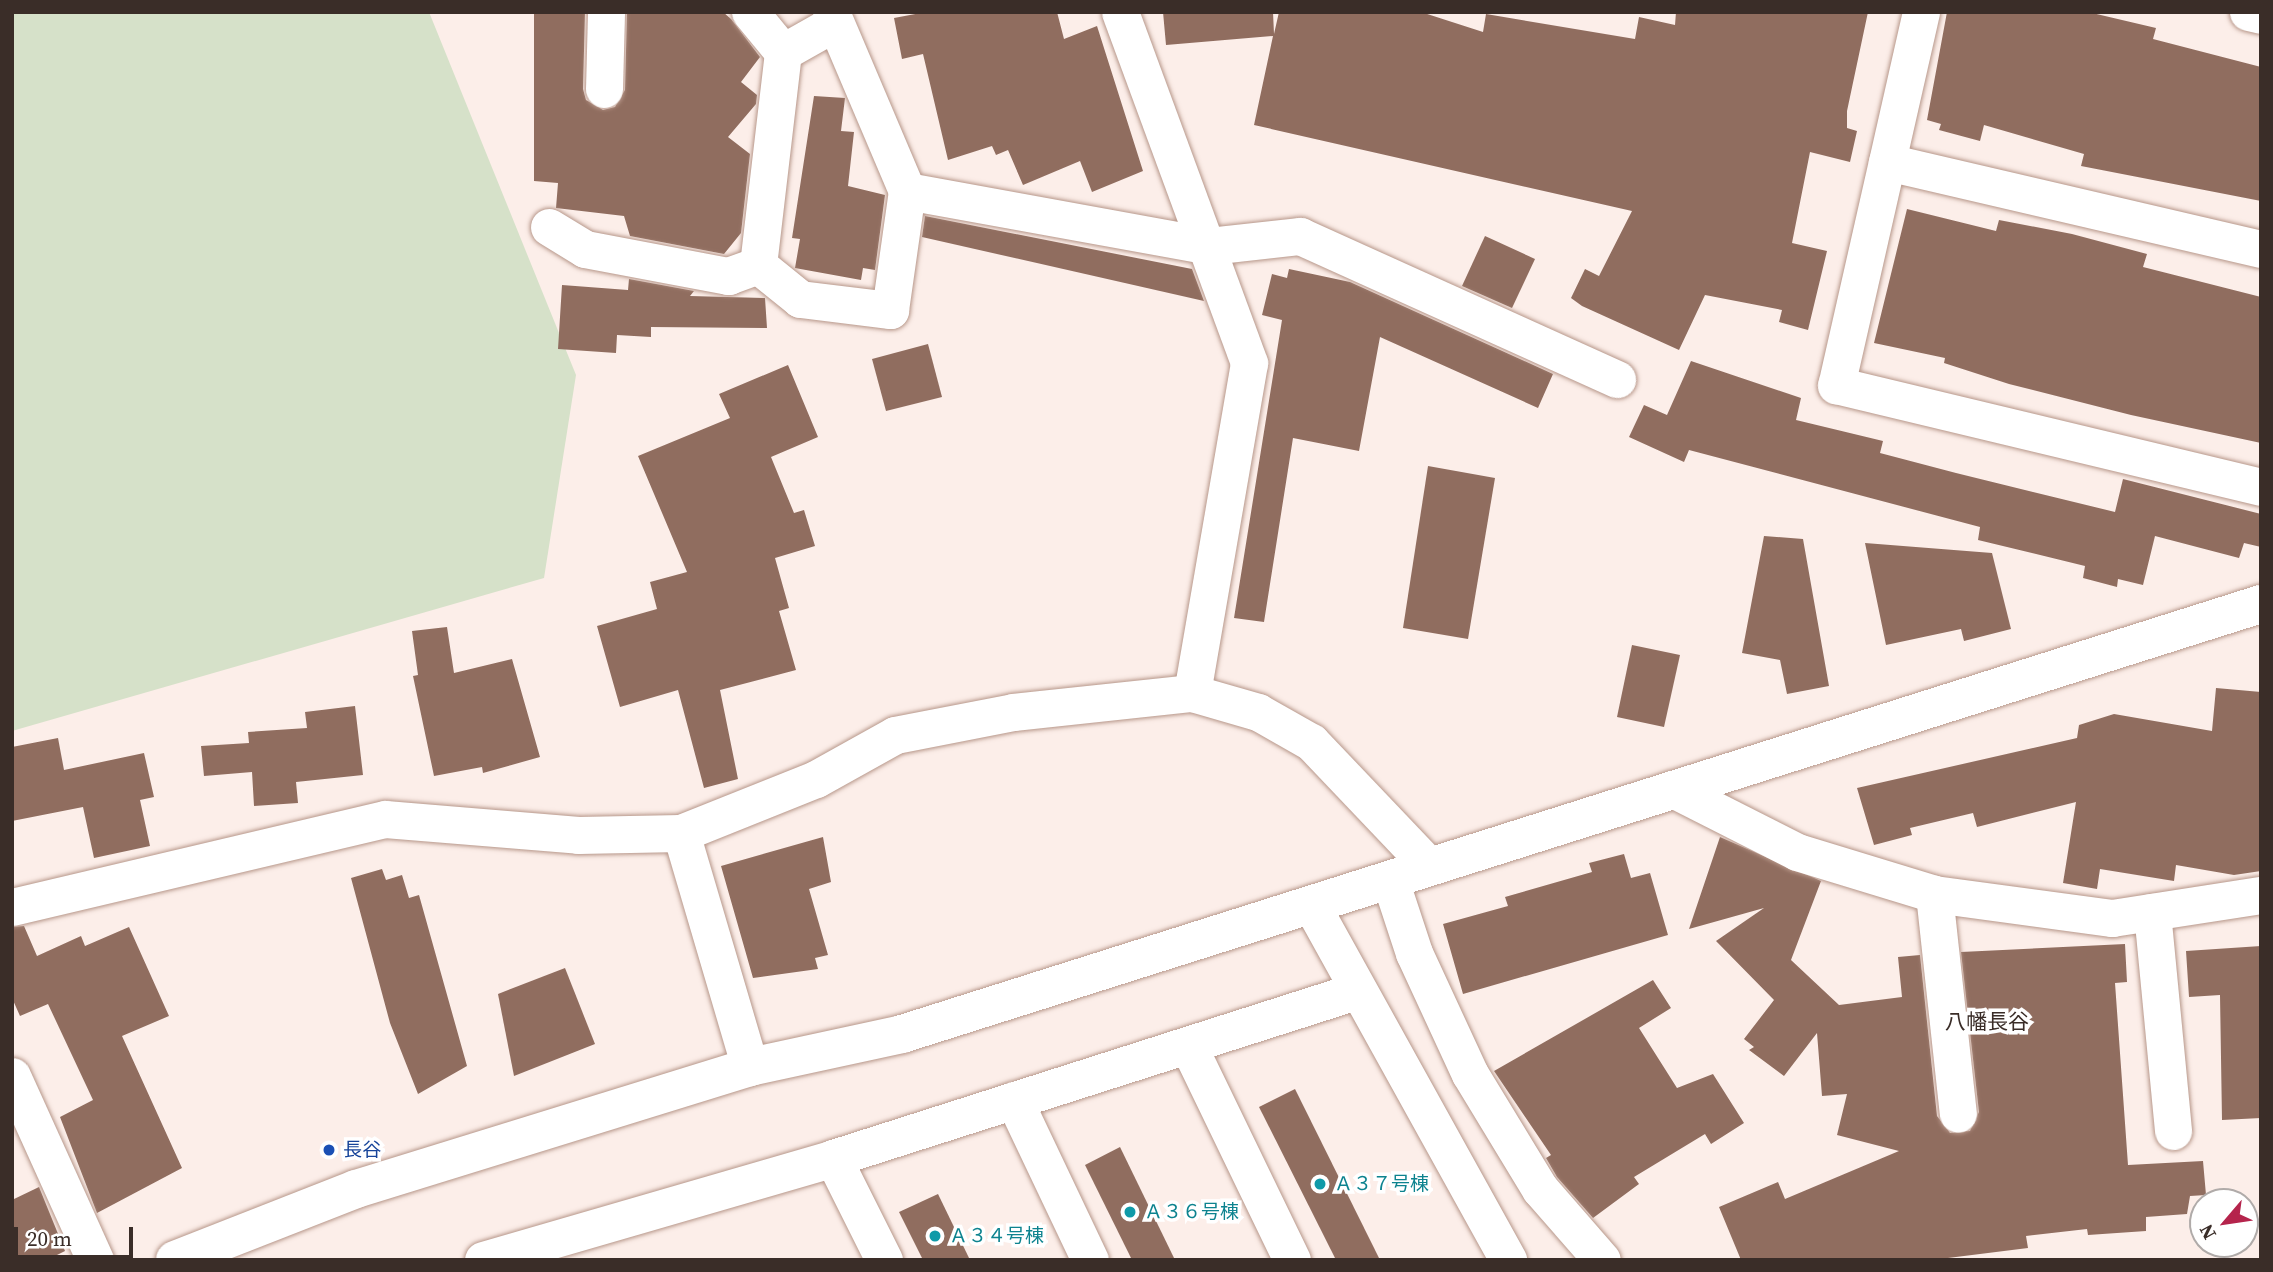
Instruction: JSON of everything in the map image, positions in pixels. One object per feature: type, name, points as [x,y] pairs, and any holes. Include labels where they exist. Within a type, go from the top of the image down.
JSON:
[{"type":"street","points":[[604,89],[606,12]]},
{"type":"street","points":[[750,12],[783,52],[758,265]]},
{"type":"street","points":[[1120,12],[1209,246],[1249,363],[1192,693]]},
{"type":"street","points":[[1921,12],[1836,385],[2261,487]]},
{"type":"street","points":[[2248,12],[2261,15]]},
{"type":"street","points":[[758,265],[800,299],[890,310],[907,191],[831,19],[783,52]]},
{"type":"street","points":[[1887,163],[2261,249]]},
{"type":"street","points":[[907,191],[1209,246],[1300,236],[1617,379]]},
{"type":"street","points":[[549,227],[585,249],[728,276],[758,265]]},
{"type":"street","points":[[175,1260],[356,1189],[750,1067],[902,1034],[2261,604]]},
{"type":"street","points":[[12,907],[385,819],[578,835],[681,833],[816,779],[895,735],[1013,712],[1192,693],[1258,712],[1311,742],[1429,866]]},
{"type":"street","points":[[1673,789],[1797,852],[1934,894],[2112,918],[2261,895]]},
{"type":"street","points":[[681,833],[750,1067]]},
{"type":"street","points":[[1390,880],[1414,953],[1469,1074],[1540,1189],[1602,1260]]},
{"type":"street","points":[[1934,894],[1958,1114]]},
{"type":"street","points":[[1312,906],[1356,991],[1508,1260]]},
{"type":"street","points":[[2152,912],[2173,1132]]},
{"type":"street","points":[[483,1260],[833,1158],[1356,991]]},
{"type":"street","points":[[1188,1045],[1292,1260]]},
{"type":"street","points":[[12,1076],[95,1260]]},
{"type":"street","points":[[1014,1100],[1090,1260]]},
{"type":"street","points":[[833,1158],[884,1260]]},
{"type":"green space","points":[[12,12],[429,12],[576,375],[544,578],[12,731]]},
{"type":"building","points":[[534,12],[585,12],[583,89],[586,100],[603,110],[615,107],[625,90],[627,12],[723,12],[731,19],[760,57],[741,82],[757,95],[756,104],[728,137],[750,154],[741,233],[724,254],[630,236],[624,216],[556,208],[558,183],[534,181]]},
{"type":"building","points":[[926,12],[1057,12],[1064,39],[1097,26],[1143,171],[1092,192],[1080,161],[1023,185],[1008,150],[996,155],[992,146],[948,160],[923,54],[902,59],[894,18]]},
{"type":"building","points":[[1163,12],[1273,12],[1274,34],[1279,12],[1421,12],[1483,32],[1486,14],[1635,39],[1639,17],[1675,25],[1676,12],[1868,12],[1847,111],[1847,128],[1857,131],[1850,162],[1810,152],[1792,243],[1827,251],[1808,330],[1779,322],[1782,310],[1705,295],[1679,350],[1582,306],[1571,298],[1585,269],[1599,276],[1632,211],[1254,125],[1273,36],[1166,45]]},
{"type":"building","points":[[1947,12],[2088,12],[2156,28],[2153,39],[2261,67],[2261,201],[2081,166],[2084,154],[1984,125],[1980,141],[1939,130],[1941,124],[1927,120]]},
{"type":"building","points":[[814,96],[845,98],[841,131],[854,132],[848,186],[885,195],[875,270],[863,268],[861,280],[795,268],[800,239],[792,238]]},
{"type":"building","points":[[1907,209],[1996,231],[1999,220],[2072,234],[2147,254],[2143,267],[2261,297],[2261,443],[2131,415],[2009,384],[1944,363],[1945,358],[1874,343]]},
{"type":"building","points":[[925,216],[1192,269],[1204,301],[922,237]]},
{"type":"building","points":[[1485,236],[1535,259],[1512,308],[1462,286]]},
{"type":"building","points":[[1289,269],[1350,282],[1553,374],[1538,408],[1380,337],[1359,451],[1293,438],[1264,622],[1234,618],[1282,320],[1262,315],[1272,274],[1287,278]]},
{"type":"building","points":[[629,279],[694,291],[690,296],[765,298],[767,328],[651,327],[651,337],[617,335],[616,353],[558,349],[562,285],[628,290]]},
{"type":"building","points":[[928,344],[942,397],[886,411],[872,359]]},
{"type":"building","points":[[1691,361],[1801,398],[1796,420],[1883,441],[1880,453],[2115,512],[2123,479],[2261,514],[2261,547],[2244,543],[2239,558],[2155,536],[2143,585],[2118,579],[2117,587],[2083,578],[2085,566],[1978,540],[1980,527],[1689,450],[1684,462],[1629,437],[1644,405],[1667,415]]},
{"type":"building","points":[[788,365],[818,437],[771,457],[794,513],[804,510],[815,546],[775,558],[789,608],[779,611],[796,670],[720,690],[738,779],[704,788],[678,690],[620,707],[597,626],[657,609],[650,582],[687,572],[638,456],[730,418],[719,394]]},
{"type":"building","points":[[1428,466],[1495,478],[1468,639],[1403,628]]},
{"type":"building","points":[[1764,536],[1803,539],[1829,686],[1787,694],[1780,660],[1742,653]]},
{"type":"building","points":[[1865,543],[1992,553],[2011,629],[1964,641],[1961,629],[1886,645]]},
{"type":"building","points":[[447,627],[454,673],[512,659],[540,757],[483,773],[482,767],[434,776],[413,676],[418,675],[412,631]]},
{"type":"building","points":[[1632,645],[1680,655],[1664,727],[1617,717]]},
{"type":"building","points":[[2216,688],[2261,692],[2261,871],[2234,875],[2176,865],[2174,881],[2100,869],[2097,889],[2063,883],[2076,802],[1977,827],[1973,813],[1910,828],[1912,835],[1874,845],[1857,788],[2077,738],[2079,725],[2114,714],[2212,731]]},
{"type":"building","points":[[355,706],[363,775],[296,782],[298,803],[254,806],[252,772],[204,776],[201,746],[249,743],[248,732],[307,728],[305,712]]},
{"type":"building","points":[[58,738],[64,770],[144,753],[154,797],[140,800],[150,846],[94,858],[83,807],[12,821],[12,747]]},
{"type":"building","points":[[823,837],[831,882],[809,889],[828,955],[815,958],[818,969],[753,978],[721,866]]},
{"type":"building","points":[[1720,837],[1821,881],[1791,960],[1839,1005],[1902,997],[1898,957],[1920,955],[1937,1116],[1950,1133],[1970,1131],[1979,1112],[1961,952],[2125,944],[2127,982],[2115,983],[2128,1165],[2203,1161],[2205,1188],[2189,1188],[2187,1214],[2146,1217],[2146,1231],[2088,1235],[2087,1229],[2026,1236],[2028,1248],[1932,1260],[1741,1260],[1719,1207],[1778,1182],[1785,1199],[1899,1151],[1837,1135],[1847,1094],[1822,1096],[1817,1033],[1784,1076],[1749,1050],[1754,1047],[1744,1039],[1774,1000],[1716,941],[1764,908],[1689,929]]},
{"type":"building","points":[[1624,854],[1631,878],[1650,873],[1668,935],[1463,994],[1443,924],[1508,906],[1505,897],[1592,872],[1589,863]]},
{"type":"building","points":[[382,869],[386,880],[402,875],[409,898],[419,895],[467,1066],[418,1094],[390,1023],[351,878]]},
{"type":"building","points":[[24,926],[37,956],[81,936],[85,946],[129,927],[169,1016],[122,1036],[182,1168],[97,1213],[60,1117],[93,1100],[48,1004],[20,1016],[12,998],[12,927]]},
{"type":"building","points":[[2261,946],[2261,1118],[2222,1120],[2220,995],[2189,997],[2186,951]]},
{"type":"building","points":[[565,968],[595,1044],[514,1076],[498,994]]},
{"type":"building","points":[[1653,980],[1671,1008],[1639,1028],[1677,1088],[1713,1074],[1744,1123],[1711,1144],[1705,1134],[1634,1177],[1639,1184],[1593,1218],[1557,1177],[1546,1158],[1551,1155],[1494,1071]]},
{"type":"building","name":"Ａ３７号棟","points":[[1295,1089],[1380,1260],[1336,1260],[1259,1107]]},
{"type":"building","name":"Ａ３６号棟","points":[[1120,1147],[1175,1260],[1132,1260],[1085,1165]]},
{"type":"building","points":[[39,1187],[65,1251],[47,1260],[12,1260],[12,1200]]},
{"type":"building","name":"Ａ３４号棟","points":[[938,1194],[970,1260],[923,1260],[899,1212]]},
{"type":"place","name":"長谷","points":[[329,1150]]},
{"type":"place","name":"Ａ３７号棟","points":[[1320,1184]]},
{"type":"place","name":"Ａ３６号棟","points":[[1130,1212]]},
{"type":"place","name":"Ａ３４号棟","points":[[935,1236]]},
{"type":"district","name":"八幡長谷","points":[[1987,1022]]}]
